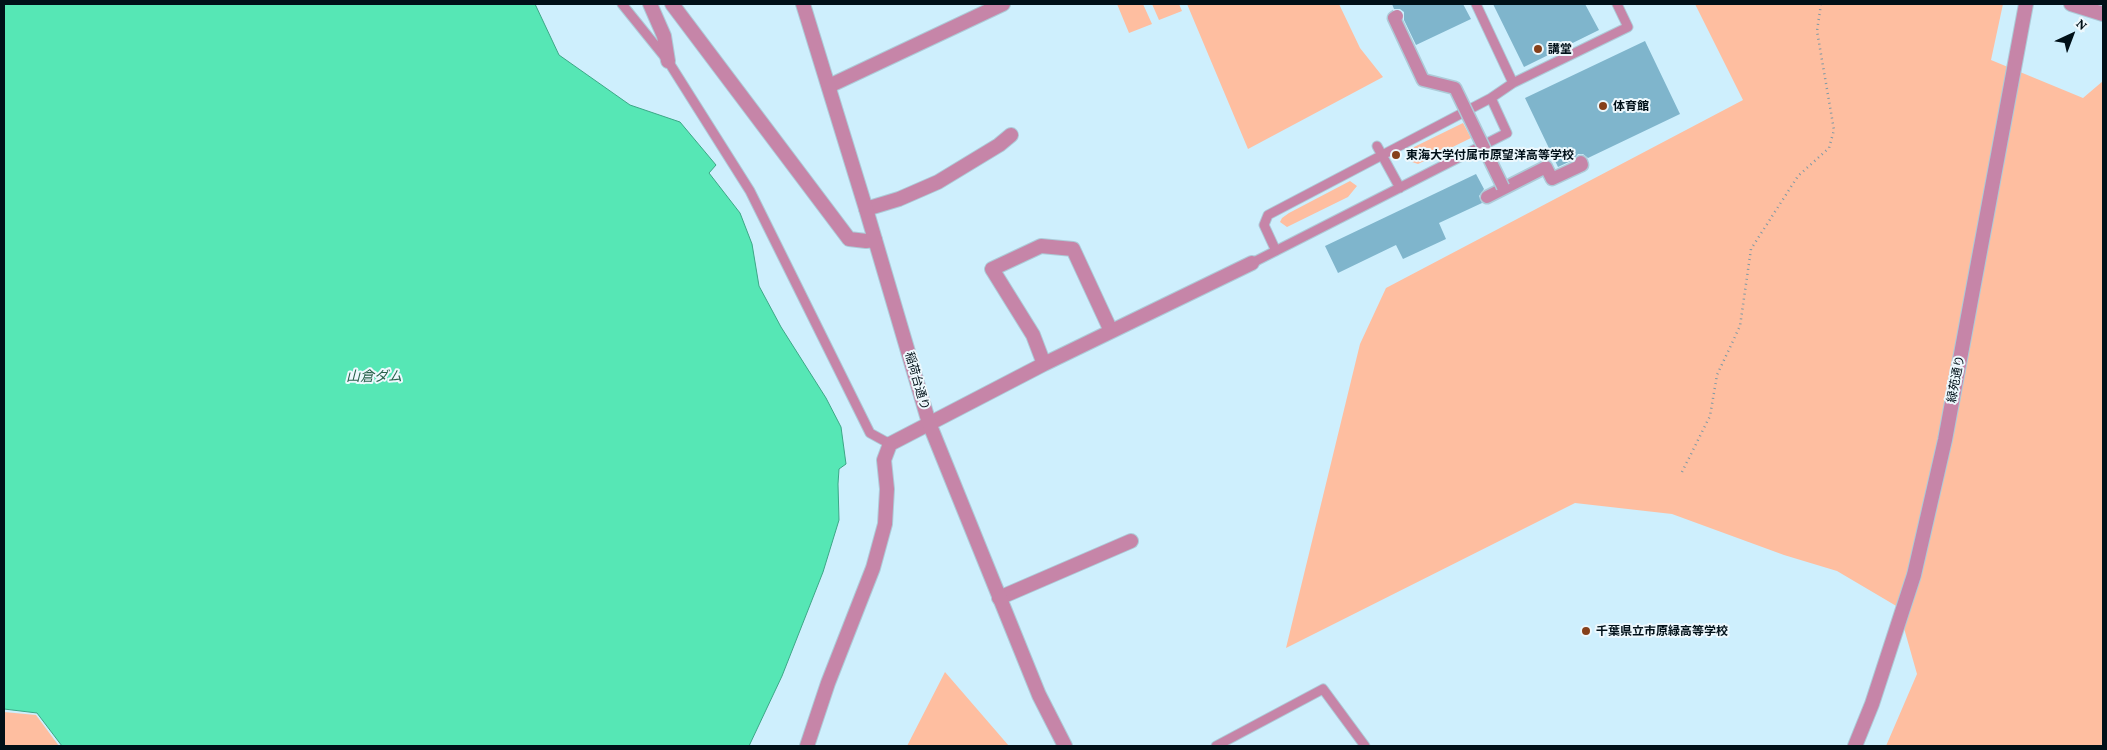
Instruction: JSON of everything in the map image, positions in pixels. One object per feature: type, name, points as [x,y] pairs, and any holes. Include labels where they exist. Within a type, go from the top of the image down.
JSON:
[{"type":"street","points":[[650,4],[664,36],[668,60]]},
{"type":"street","points":[[672,4],[848,239],[875,240]]},
{"type":"street","name":"稲荷台通り","points":[[803,4],[866,208],[929,423],[1039,694],[1066,746]]},
{"type":"street","points":[[829,86],[1002,4]]},
{"type":"street","name":"緑苑通り","points":[[1855,746],[1872,704],[1914,575],[1938,469],[2026,4]]},
{"type":"street","points":[[2071,4],[2103,14]]},
{"type":"street","points":[[1398,16],[1394,18],[1423,80],[1455,88],[1503,187]]},
{"type":"street","points":[[866,208],[900,199],[938,182],[999,145],[1011,135]]},
{"type":"street","points":[[1487,197],[1503,187],[1546,167],[1552,179],[1582,165],[1581,162]]},
{"type":"street","points":[[1044,364],[1033,335],[992,269],[1041,246],[1073,248],[1111,331]]},
{"type":"street","points":[[807,746],[828,683],[873,568],[884,524],[887,489],[884,460],[890,444],[1044,364],[1252,263]]},
{"type":"street","points":[[999,598],[1130,541]]},
{"type":"lane","points":[[622,4],[668,60],[750,191],[870,433],[890,444]]},
{"type":"lane","points":[[1476,4],[1513,83]]},
{"type":"lane","points":[[1276,251],[1264,225],[1268,215],[1379,151],[1491,98],[1513,83],[1628,27],[1618,4]]},
{"type":"lane","points":[[1252,263],[1507,133],[1491,98]]},
{"type":"lane","points":[[1379,151],[1400,188]]},
{"type":"lane","points":[[1216,746],[1323,689],[1365,746]]},
{"type":"path","points":[[1682,472],[1710,416],[1718,375],[1740,326],[1751,249],[1798,176],[1829,148],[1834,130],[1818,31],[1821,4]]},
{"type":"shaded area","points":[[1117,4],[1143,4],[1152,24],[1129,33]]},
{"type":"shaded area","points":[[1152,4],[1179,4],[1182,11],[1159,20]]},
{"type":"shaded area","points":[[1187,4],[1339,4],[1360,48],[1383,77],[1248,149]]},
{"type":"shaded area","points":[[1695,4],[2003,4],[1991,60],[2083,98],[2103,81],[2103,746],[1886,746],[1917,674],[1898,607],[1837,571],[1784,555],[1672,514],[1575,503],[1286,648],[1360,344],[1386,288],[1743,100]]},
{"type":"shaded area","points":[[1463,123],[1471,138],[1418,164],[1412,162],[1409,156],[1412,148]]},
{"type":"shaded area","points":[[1350,181],[1357,186],[1348,197],[1287,227],[1280,222],[1289,213]]},
{"type":"shaded area","points":[[945,672],[1009,746],[907,746]]},
{"type":"shaded area","points":[[4,712],[36,715],[59,746],[4,746]]},
{"type":"water","name":"山倉ダム","points":[[4,4],[535,4],[559,55],[630,105],[680,122],[716,165],[709,173],[740,213],[752,244],[759,286],[781,327],[826,398],[841,427],[846,464],[839,469],[839,520],[823,572],[782,676],[749,746],[62,746],[37,713],[4,709]]},
{"type":"building","points":[[1392,4],[1463,4],[1471,19],[1416,45],[1404,20],[1404,12],[1400,9],[1394,9]]},
{"type":"building","name":"講堂","points":[[1493,4],[1585,4],[1599,30],[1524,67]]},
{"type":"building","name":"体育館","points":[[1645,41],[1680,114],[1588,158],[1583,154],[1578,154],[1573,160],[1558,167],[1525,98]]},
{"type":"building","points":[[1476,174],[1484,189],[1479,196],[1482,203],[1439,223],[1446,239],[1403,259],[1396,245],[1338,273],[1325,246]]},
{"type":"place","name":"講堂","points":[[1538,49]]},
{"type":"place","name":"体育館","points":[[1603,106]]},
{"type":"place","name":"東海大学付属市原望洋高等学校","points":[[1396,155]]},
{"type":"place","name":"千葉県立市原緑高等学校","points":[[1586,631]]}]
